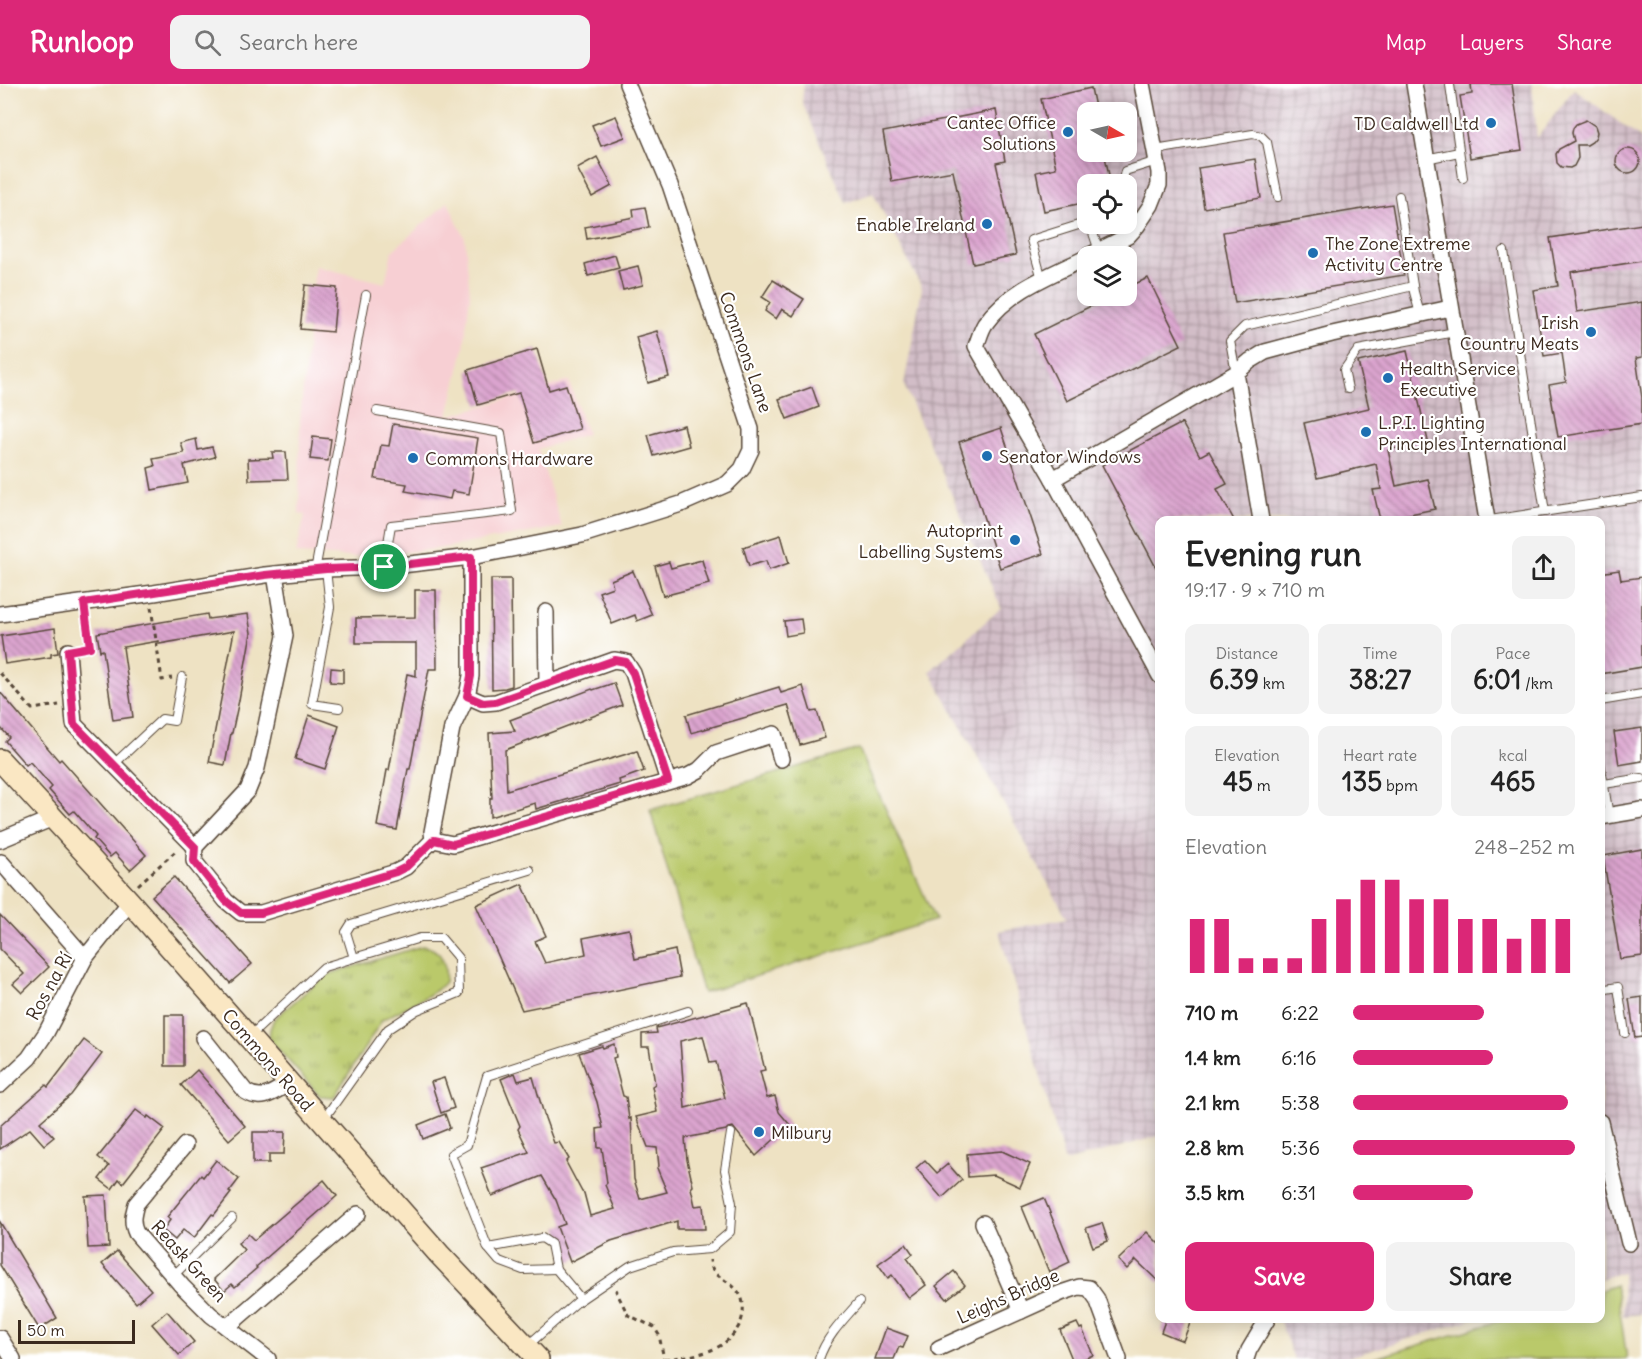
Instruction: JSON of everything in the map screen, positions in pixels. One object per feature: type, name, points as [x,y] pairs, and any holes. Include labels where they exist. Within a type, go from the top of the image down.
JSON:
[{"type":"street","name":"Commons Lane","points":[[0,614],[275,574],[384,567],[471,557],[582,535],[681,504],[727,484],[742,470],[752,450],[751,429],[670,185],[627,84]]},
{"type":"street","points":[[1109,246],[1128,236],[1137,226],[1151,205],[1159,185],[1156,156],[1142,84]]},
{"type":"street","points":[[1414,84],[1450,308],[1487,516]]},
{"type":"street","points":[[1077,262],[1008,299],[985,325],[976,346],[1053,479],[1155,667]]},
{"type":"street","points":[[1053,479],[1236,373],[1265,352],[1332,334],[1450,308]]},
{"type":"street","points":[[1236,373],[1260,516]]},
{"type":"street","points":[[434,840],[432,832],[452,728],[467,696],[471,676],[471,557]]},
{"type":"street","points":[[192,844],[248,790],[256,768],[285,636],[275,574]]},
{"type":"street","points":[[546,612],[547,684]]},
{"type":"street","points":[[68,651],[74,724],[192,844],[194,861],[226,901],[241,913],[261,913],[396,872],[406,867],[434,840]]},
{"type":"street","points":[[467,696],[483,703],[495,702],[615,660],[626,662],[633,673],[668,781]]},
{"type":"street","points":[[434,840],[453,844],[688,776],[699,770],[716,753],[774,734],[781,759]]},
{"type":"street","name":"Commons Road","points":[[0,760],[127,900],[439,1254],[532,1353]]},
{"type":"street","points":[[1605,817],[1642,810]]},
{"type":"street","points":[[0,840],[52,818]]},
{"type":"street","points":[[1,862],[85,958]]},
{"type":"street","name":"Ros na Rí","points":[[0,1085],[29,1058],[46,1033],[85,958],[127,900]]},
{"type":"street","points":[[203,1038],[246,1092],[254,1097],[262,1097],[289,1083]]},
{"type":"street","points":[[1605,1143],[1629,1243]]},
{"type":"street","name":"Reask Green","points":[[185,1145],[136,1204],[132,1225],[136,1233],[173,1276],[211,1315],[268,1359]]},
{"type":"street","points":[[227,1328],[358,1214]]},
{"type":"street","points":[[983,1223],[1021,1311]]},
{"type":"street","name":"Leighs Bridge","points":[[939,1348],[1079,1287],[1089,1288],[1097,1299],[1119,1359]]},
{"type":"street","points":[[1246,1359],[1265,1323]]},
{"type":"street","points":[[0,1338],[13,1359]]},
{"type":"lane","points":[[1450,85],[1463,178]]},
{"type":"lane","points":[[1124,174],[1125,171],[1156,156],[1253,134],[1262,136],[1268,142],[1278,197]]},
{"type":"lane","points":[[1426,159],[1459,152]]},
{"type":"lane","points":[[1399,196],[1413,286],[1420,314]]},
{"type":"lane","points":[[1042,279],[1031,240],[1077,227]]},
{"type":"lane","points":[[1504,251],[1545,512]]},
{"type":"lane","points":[[1236,373],[1230,341],[1245,326],[1413,286]]},
{"type":"lane","points":[[339,708],[312,704],[330,607],[320,570],[366,296]]},
{"type":"lane","points":[[1348,389],[1344,370],[1358,350],[1455,332]]},
{"type":"lane","points":[[377,411],[501,433],[512,511],[391,525],[384,567]]},
{"type":"lane","points":[[1516,516],[1642,497]]},
{"type":"lane","points":[[114,764],[162,719],[174,721],[182,677]]},
{"type":"lane","points":[[1605,700],[1642,694]]},
{"type":"lane","points":[[1605,784],[1642,778]]},
{"type":"lane","points":[[354,958],[346,932],[351,924],[530,870]]},
{"type":"lane","points":[[249,1038],[324,967],[420,938],[441,938],[458,958],[459,993],[417,1010],[388,1029],[322,1121]]},
{"type":"lane","points":[[1605,989],[1618,987],[1625,1033]]},
{"type":"lane","points":[[556,1269],[523,1270],[499,1261],[488,1248],[451,1154],[467,1145],[487,1076],[688,1011]]},
{"type":"lane","points":[[532,1353],[581,1299],[630,1266],[673,1252],[710,1249],[730,1232],[732,1203],[725,1170],[731,1133]]},
{"type":"lane","points":[[173,1276],[232,1218]]},
{"type":"lane","points":[[488,1248],[542,1238],[551,1244],[556,1269],[581,1299]]},
{"type":"lane","points":[[819,1359],[837,1328],[859,1302]]},
{"type":"path","points":[[149,594],[162,680],[182,677]]},
{"type":"path","points":[[68,651],[90,647],[84,603]]},
{"type":"path","points":[[0,673],[33,709],[73,703]]},
{"type":"path","points":[[127,900],[192,844]]},
{"type":"path","points":[[616,1291],[628,1315],[654,1327],[659,1335],[664,1359],[711,1350],[723,1345],[732,1337],[744,1316],[740,1293],[718,1276],[710,1267],[710,1260]]},
{"type":"shaded area","points":[[804,84],[1532,84],[1537,138],[1574,89],[1642,139],[1642,1314],[1623,1316],[1622,1272],[1605,1278],[1605,516],[1155,516],[1155,1137],[1065,1162],[999,931],[1067,918],[930,671],[1001,608],[904,385],[922,288],[873,193],[846,203],[802,102]]},
{"type":"shaded area","points":[[448,202],[465,238],[470,295],[464,348],[448,416],[569,381],[587,434],[538,449],[562,527],[436,549],[354,557],[296,554],[305,515],[299,514],[300,420],[315,266],[385,283],[392,251]]},
{"type":"shaded area","points":[[1281,1323],[1460,1323],[1343,1359],[1294,1359]]},
{"type":"green space","points":[[859,749],[935,920],[703,993],[650,810]]},
{"type":"green space","points":[[422,946],[434,950],[442,958],[445,982],[429,995],[382,1020],[334,1097],[320,1096],[269,1039],[274,1019],[326,975]]},
{"type":"green space","points":[[1616,1285],[1627,1359],[1372,1359],[1493,1323],[1605,1323],[1605,1289]]},
{"type":"building","name":"TD Caldwell Ltd","points":[[1471,84],[1512,84],[1522,150],[1470,158],[1460,96],[1472,94]]},
{"type":"building","points":[[1091,88],[1094,102],[1077,102],[1077,162],[1106,162],[1109,174],[1077,174],[1077,204],[1044,211],[1036,172],[1056,168],[1041,99]]},
{"type":"building","points":[[996,110],[1005,161],[996,163],[1016,255],[973,264],[953,171],[892,182],[883,132]]},
{"type":"building","points":[[616,116],[625,137],[601,146],[592,125]]},
{"type":"building","points":[[1586,120],[1595,126],[1596,137],[1587,145],[1577,145],[1578,158],[1574,166],[1561,167],[1557,163],[1556,154],[1559,149],[1574,141],[1573,128],[1576,124]]},
{"type":"building","points":[[1628,149],[1637,152],[1640,161],[1637,170],[1628,173],[1619,170],[1616,161],[1619,152]]},
{"type":"building","points":[[597,157],[612,186],[592,197],[577,168]]},
{"type":"building","points":[[1255,159],[1261,198],[1204,208],[1198,168]]},
{"type":"building","name":"The Zone Extreme Activity Centre","points":[[1392,204],[1404,275],[1235,303],[1223,232]]},
{"type":"building","points":[[645,207],[649,227],[587,239],[585,227],[634,217],[633,209]]},
{"type":"building","name":"Irish Country Meats","points":[[1642,224],[1642,261],[1571,272],[1577,312],[1642,302],[1642,357],[1636,358],[1642,398],[1642,424],[1558,437],[1549,385],[1566,382],[1562,353],[1544,356],[1533,290],[1558,286],[1550,238]]},
{"type":"building","points":[[615,255],[619,268],[588,276],[585,264]]},
{"type":"building","points":[[638,266],[643,285],[623,290],[618,271]]},
{"type":"building","points":[[1148,278],[1181,345],[1067,401],[1034,334],[1091,306],[1137,306],[1137,283]]},
{"type":"building","points":[[773,280],[804,299],[793,316],[782,309],[776,319],[765,311],[770,302],[762,297]]},
{"type":"building","points":[[305,285],[337,288],[333,332],[300,329]]},
{"type":"building","points":[[657,331],[669,377],[648,383],[636,337]]},
{"type":"building","points":[[537,349],[549,390],[566,385],[580,429],[534,443],[519,393],[478,405],[468,370]]},
{"type":"building","points":[[1407,351],[1428,441],[1388,450],[1396,486],[1428,479],[1435,509],[1400,516],[1379,516],[1373,490],[1381,489],[1376,464],[1317,478],[1304,423],[1369,408],[1358,362]]},
{"type":"building","points":[[812,387],[819,407],[787,419],[779,399]]},
{"type":"building","points":[[1182,423],[1200,456],[1209,451],[1227,484],[1217,489],[1232,516],[1155,516],[1155,566],[1102,465]]},
{"type":"building","points":[[393,424],[478,438],[469,494],[452,491],[450,499],[405,491],[407,484],[375,479],[381,445],[389,446]]},
{"type":"building","points":[[684,425],[689,446],[654,456],[648,435]]},
{"type":"building","points":[[1001,428],[1043,554],[1000,568],[959,442]]},
{"type":"building","points":[[313,437],[331,439],[328,461],[310,459]]},
{"type":"building","points":[[196,439],[198,450],[212,447],[215,457],[184,465],[188,483],[152,490],[148,468],[155,466],[153,459],[184,453],[181,443]]},
{"type":"building","points":[[272,452],[286,452],[288,479],[249,480],[248,459],[273,458]]},
{"type":"building","points":[[781,535],[789,563],[769,570],[766,561],[749,566],[743,547]]},
{"type":"building","points":[[702,560],[709,584],[663,596],[655,566],[669,562],[671,568]]},
{"type":"building","points":[[1619,570],[1621,580],[1642,577],[1642,667],[1605,673],[1605,572]]},
{"type":"building","points":[[633,571],[652,615],[637,621],[635,615],[612,624],[599,592],[613,587],[611,580]]},
{"type":"building","points":[[491,579],[511,579],[512,686],[492,689]]},
{"type":"building","points":[[415,590],[436,590],[437,669],[429,669],[397,830],[377,826],[407,674],[416,676],[416,643],[356,643],[356,618],[415,617]]},
{"type":"building","points":[[207,614],[208,619],[248,614],[251,633],[225,765],[209,762],[234,631],[159,644],[159,641],[123,647],[133,717],[113,720],[103,650],[100,651],[97,633]]},
{"type":"building","points":[[801,619],[803,633],[786,636],[784,621]]},
{"type":"building","points":[[55,628],[58,653],[51,654],[51,657],[5,664],[1,636]]},
{"type":"building","points":[[331,668],[343,669],[343,683],[330,682]]},
{"type":"building","points":[[614,683],[622,705],[505,750],[507,790],[637,751],[644,771],[619,780],[620,784],[536,809],[535,803],[490,817],[490,798],[492,798],[489,733],[515,731],[510,720]]},
{"type":"building","points":[[803,686],[811,712],[817,711],[825,738],[800,745],[788,705],[691,733],[686,715],[779,687],[781,693]]},
{"type":"building","points":[[0,692],[59,761],[61,759],[146,855],[130,870],[115,853],[110,857],[94,839],[96,836],[74,811],[70,814],[49,790],[52,787],[30,762],[26,765],[5,741],[9,737],[0,727]]},
{"type":"building","points":[[309,715],[339,726],[325,769],[295,759]]},
{"type":"building","points":[[1642,728],[1642,761],[1619,765],[1614,732]]},
{"type":"building","points":[[1642,849],[1642,956],[1620,959],[1605,856]]},
{"type":"building","points":[[174,877],[252,964],[230,983],[152,896]]},
{"type":"building","points":[[522,884],[546,936],[535,941],[545,963],[586,954],[583,938],[629,929],[635,959],[675,950],[680,977],[522,1010],[476,905]]},
{"type":"building","points":[[0,915],[49,967],[22,993],[13,984],[24,974],[0,949]]},
{"type":"building","points":[[1642,997],[1642,1037],[1635,1038],[1629,999]]},
{"type":"building","name":"Milbury","points":[[748,1003],[765,1070],[760,1071],[767,1098],[775,1096],[779,1112],[790,1125],[756,1156],[733,1127],[685,1138],[693,1186],[691,1188],[695,1206],[703,1205],[705,1229],[677,1229],[677,1221],[611,1241],[570,1262],[557,1227],[565,1224],[556,1200],[542,1176],[492,1196],[481,1168],[529,1152],[518,1129],[520,1126],[501,1079],[515,1073],[518,1081],[533,1077],[554,1143],[559,1142],[569,1159],[566,1162],[584,1193],[590,1216],[615,1209],[605,1185],[607,1183],[602,1148],[598,1148],[597,1129],[603,1128],[597,1102],[579,1053],[614,1044],[616,1057],[613,1058],[623,1096],[626,1097],[629,1119],[631,1118],[634,1179],[640,1199],[667,1192],[657,1168],[659,1166],[657,1148],[648,1147],[636,1117],[657,1112],[649,1047],[642,1047],[642,1034],[657,1033],[656,1028]],"holes":[[[703,1036],[710,1063],[716,1062],[725,1098],[685,1108],[680,1041]]]},
{"type":"building","points":[[165,1015],[183,1015],[183,1066],[165,1066]]},
{"type":"building","points":[[84,1040],[102,1054],[71,1095],[40,1122],[54,1137],[44,1145],[30,1129],[0,1149],[0,1126],[46,1085],[48,1087]]},
{"type":"building","points":[[197,1070],[245,1126],[229,1140],[181,1085]]},
{"type":"building","points":[[444,1078],[454,1108],[441,1113],[431,1082]]},
{"type":"building","points":[[136,1110],[165,1129],[123,1183],[119,1179],[112,1189],[99,1179],[109,1166],[98,1157]]},
{"type":"building","points":[[445,1114],[450,1128],[423,1139],[418,1125]]},
{"type":"building","points":[[253,1132],[285,1132],[284,1154],[269,1154],[269,1163],[253,1163]]},
{"type":"building","points":[[1002,1151],[1030,1164],[1020,1187],[994,1175],[968,1177],[967,1154]]},
{"type":"building","points":[[216,1160],[239,1179],[229,1192],[231,1193],[194,1238],[183,1230],[175,1240],[163,1230],[170,1220],[167,1217]]},
{"type":"building","points":[[925,1160],[937,1173],[948,1164],[962,1180],[942,1198],[916,1168]]},
{"type":"building","points":[[324,1180],[337,1196],[235,1287],[232,1284],[224,1291],[214,1279],[244,1250],[238,1243],[248,1234],[254,1240]]},
{"type":"building","points":[[106,1195],[109,1247],[88,1248],[85,1196]]},
{"type":"building","points":[[1044,1198],[1070,1262],[1049,1272],[1022,1207]]},
{"type":"building","points":[[0,1222],[57,1318],[43,1327],[38,1327],[0,1265]]},
{"type":"building","points":[[1102,1223],[1108,1241],[1093,1247],[1086,1228]]},
{"type":"building","points":[[1147,1232],[1155,1240],[1155,1278],[1136,1260],[1127,1269],[1118,1260]]},
{"type":"building","points":[[906,1244],[913,1254],[907,1258],[926,1285],[909,1298],[892,1275],[888,1278],[878,1264]]},
{"type":"building","points":[[117,1251],[151,1290],[136,1303],[102,1264]]},
{"type":"building","points":[[954,1271],[965,1285],[947,1299],[936,1286]]},
{"type":"building","points":[[167,1311],[194,1342],[179,1355],[152,1324]]},
{"type":"building","points":[[1077,1323],[1080,1329],[1082,1328],[1093,1355],[1084,1359],[1072,1359],[1060,1330]]},
{"type":"building","points":[[1164,1323],[1190,1323],[1183,1341],[1161,1332]]},
{"type":"building","points":[[886,1328],[908,1336],[903,1348],[899,1347],[894,1359],[875,1359]]},
{"type":"place","name":"TD Caldwell Ltd","points":[[1491,123]]},
{"type":"place","name":"Cantec Office Solutions","points":[[1068,132]]},
{"type":"place","name":"Enable Ireland","points":[[987,224]]},
{"type":"place","name":"The Zone Extreme Activity Centre","points":[[1313,253]]},
{"type":"place","name":"Irish Country Meats","points":[[1591,332]]},
{"type":"place","name":"Health Service Executive","points":[[1388,378]]},
{"type":"place","name":"L.P.I. Lighting Principles International","points":[[1366,432]]},
{"type":"place","name":"Senator Windows","points":[[987,456]]},
{"type":"place","name":"Commons Hardware","points":[[413,458]]},
{"type":"place","name":"Autoprint Labelling Systems","points":[[1015,540]]},
{"type":"place","name":"Milbury","points":[[759,1132]]},
{"type":"route","points":[[471,557],[471,676],[467,696],[483,703],[495,702],[615,660],[626,662],[633,673],[668,781],[453,844],[434,840],[406,867],[396,872],[261,913],[241,913],[226,901],[194,861],[195,847],[74,724],[68,651],[90,647],[84,603],[265,575],[326,569],[384,567],[471,557]]}]
